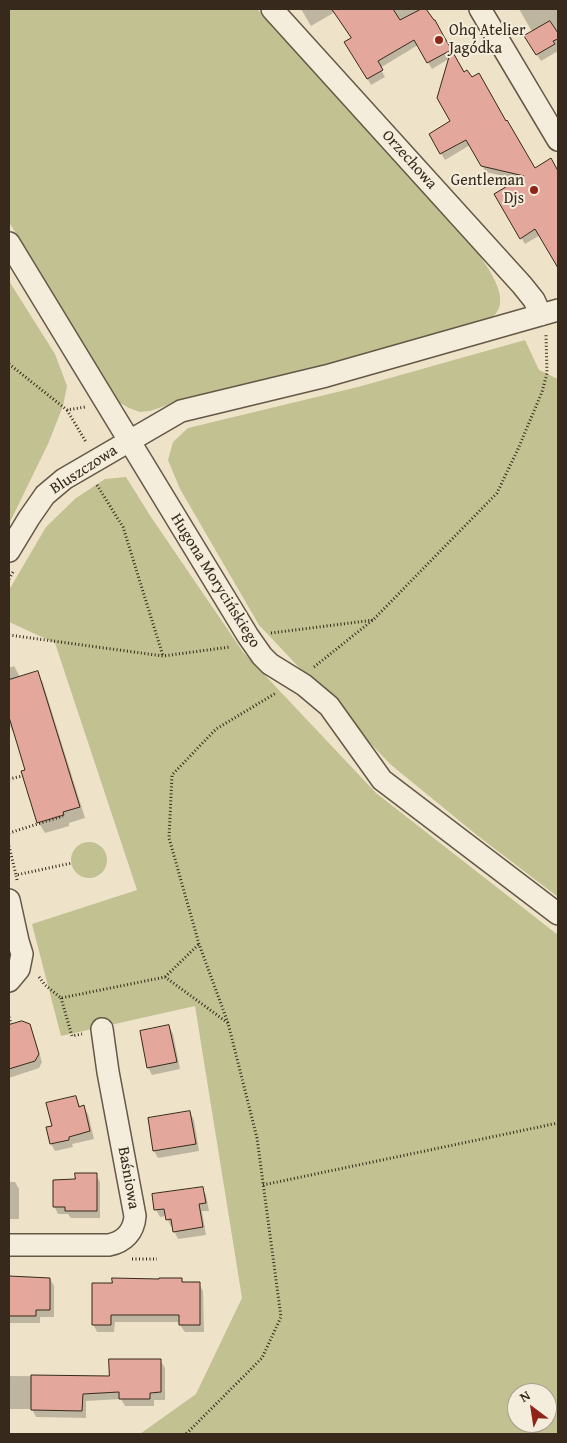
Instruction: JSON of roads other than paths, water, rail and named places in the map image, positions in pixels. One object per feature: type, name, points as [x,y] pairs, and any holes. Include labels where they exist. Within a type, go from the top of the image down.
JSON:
[{"type":"street","name":"Orzechowa","points":[[272,9],[534,300],[550,312]]},
{"type":"street","points":[[480,9],[558,140]]},
{"type":"street","name":"Hugona Morycińskiego","points":[[9,243],[129,441],[242,641],[270,664],[313,691],[329,706],[382,780],[558,914]]},
{"type":"street","name":"Bluszczowa","points":[[11,561],[29,518],[45,495],[64,479],[180,411],[326,376],[550,312]]},
{"type":"street","points":[[9,981],[19,969],[22,954],[18,941],[13,892]]},
{"type":"street","name":"Baśniowa","points":[[9,1245],[114,1244],[124,1239],[133,1227],[135,1216],[108,1072],[102,1029]]},
{"type":"place","name":"Ohq Atelier Jagódka","points":[[439,40]]},
{"type":"place","name":"Gentleman Djs","points":[[534,190]]}]
